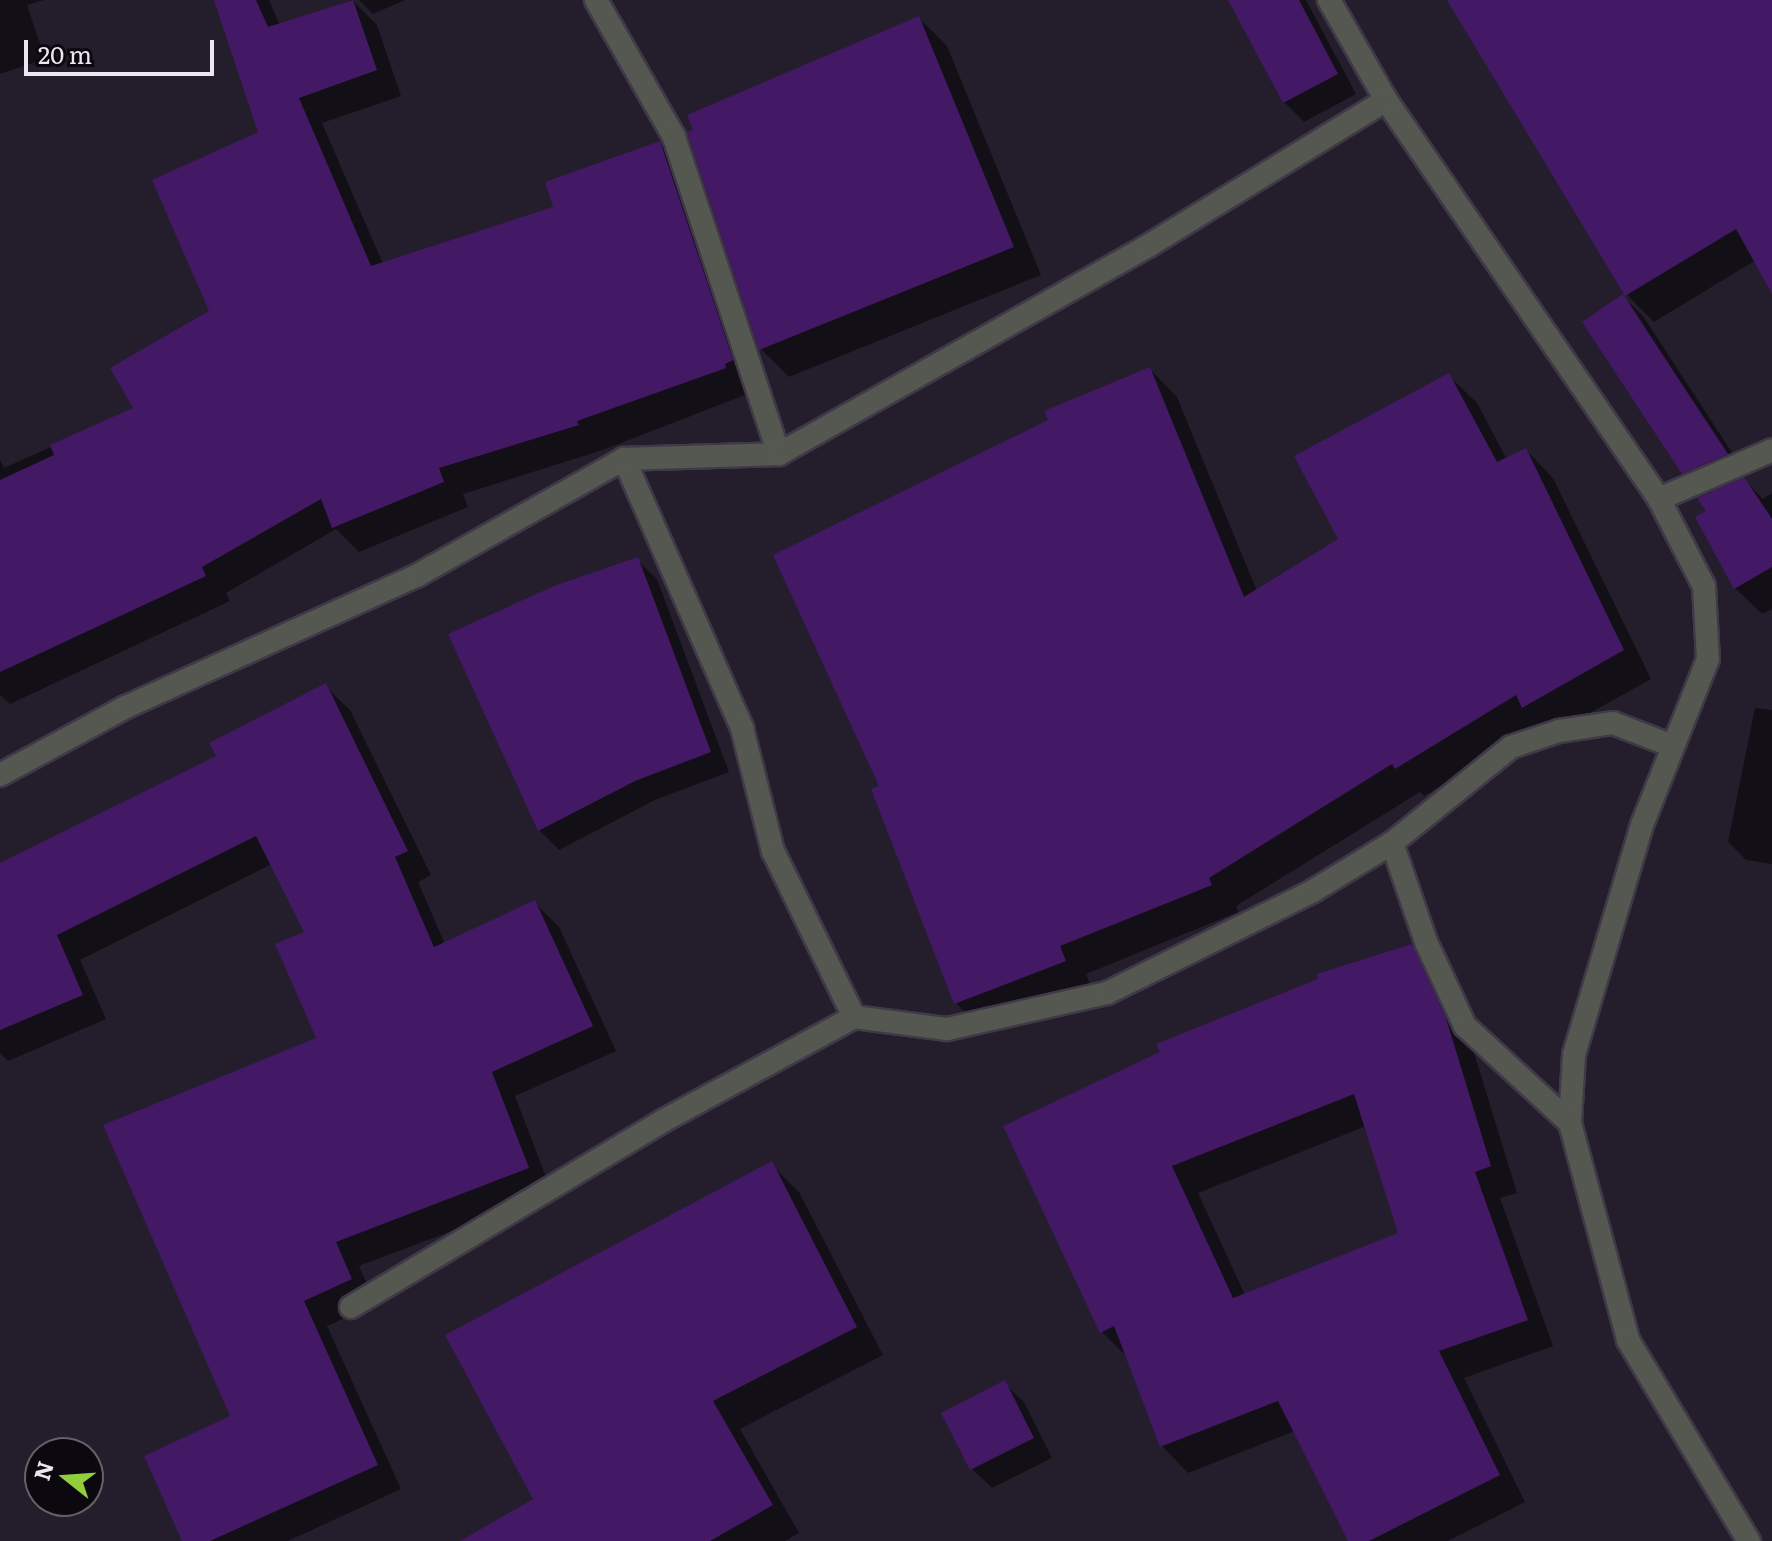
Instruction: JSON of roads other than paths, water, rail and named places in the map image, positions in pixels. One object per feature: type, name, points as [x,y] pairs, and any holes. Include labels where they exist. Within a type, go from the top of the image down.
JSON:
[{"type":"street","points":[[596,0],[674,137],[779,454]]},
{"type":"street","points":[[1329,0],[1386,100],[1659,499],[1704,586],[1710,624],[1708,659],[1670,745],[1574,1055],[1570,1123],[1628,1340],[1749,1541]]},
{"type":"street","points":[[0,775],[126,707],[418,575],[624,459],[779,454],[1148,246],[1386,100]]},
{"type":"street","points":[[1659,499],[1772,450]]},
{"type":"street","points":[[624,459],[742,728],[773,851],[854,1017]]},
{"type":"street","points":[[351,1307],[661,1122],[854,1017],[947,1029],[1107,993],[1313,891],[1392,843],[1511,747],[1559,731],[1613,723],[1670,745]]},
{"type":"street","points":[[1392,843],[1426,942],[1465,1026],[1570,1123]]}]
